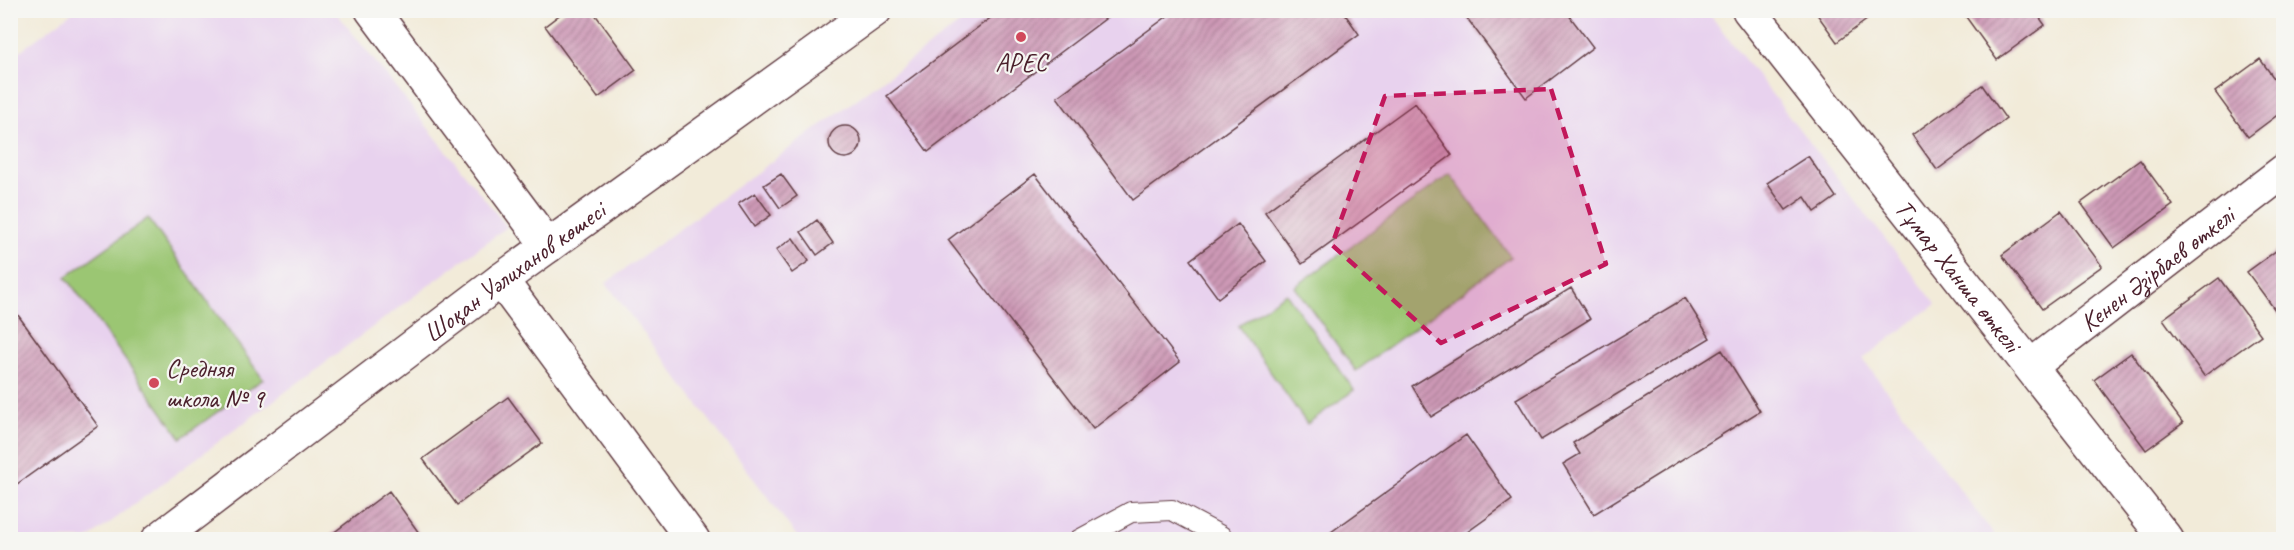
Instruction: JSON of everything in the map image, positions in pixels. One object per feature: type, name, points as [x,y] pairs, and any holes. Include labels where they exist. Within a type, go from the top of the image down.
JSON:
[{"type":"street","points":[[372,10],[548,246]]},
{"type":"street","name":"Шоқан Уәлиханов көшесі","points":[[158,540],[501,280],[875,10]]},
{"type":"street","name":"Тұмар Ханша өткелі","points":[[1749,10],[2167,540]]},
{"type":"street","name":"Кенен Әзірбаев өткелі","points":[[2031,366],[2283,171]]},
{"type":"street","points":[[501,280],[693,540]]},
{"type":"lane","points":[[1079,540],[1131,512],[1172,510],[1221,536],[1224,540]]},
{"type":"highlighted area","points":[[1551,89],[1606,264],[1441,343],[1332,245],[1385,96]]},
{"type":"shaded area","name":"Средняя школа № 9","points":[[74,11],[335,11],[507,227],[88,539],[11,539],[10,53],[16,54]]},
{"type":"shaded area","points":[[977,11],[1707,11],[1936,304],[1863,359],[1997,539],[799,539],[606,283]]},
{"type":"green space","points":[[1450,174],[1511,257],[1356,371],[1295,287]]},
{"type":"green space","points":[[148,218],[263,379],[181,438],[66,277]]},
{"type":"green space","points":[[1286,293],[1354,390],[1307,424],[1238,326]]},
{"type":"building","points":[[566,10],[592,10],[636,70],[598,98],[545,26]]},
{"type":"building","points":[[1001,10],[1117,10],[928,152],[887,96]]},
{"type":"building","points":[[1176,10],[1342,10],[1359,34],[1133,200],[1057,97]]},
{"type":"building","points":[[1461,10],[1565,10],[1593,47],[1526,98]]},
{"type":"building","points":[[1814,10],[1880,10],[1837,42]]},
{"type":"building","points":[[1961,10],[2034,10],[2045,25],[1997,60]]},
{"type":"building","points":[[2260,59],[2284,92],[2284,110],[2248,137],[2215,92]]},
{"type":"building","points":[[1982,85],[2006,119],[1937,170],[1912,135]]},
{"type":"building","points":[[1415,103],[1452,155],[1302,264],[1265,212]]},
{"type":"building","points":[[845,126],[856,131],[861,142],[856,153],[845,158],[834,153],[829,142],[834,131]]},
{"type":"building","points":[[1808,156],[1836,197],[1815,212],[1805,197],[1786,210],[1767,183]]},
{"type":"building","points":[[2140,160],[2173,205],[2114,248],[2081,203]]},
{"type":"building","points":[[781,174],[797,196],[780,208],[764,185]]},
{"type":"building","points":[[1035,174],[1180,362],[1093,429],[948,240]]},
{"type":"building","points":[[755,193],[771,215],[754,227],[738,204]]},
{"type":"building","points":[[2061,211],[2102,266],[2042,309],[2002,255]]},
{"type":"building","points":[[817,220],[833,243],[817,255],[801,232]]},
{"type":"building","points":[[1238,224],[1266,261],[1218,298],[1190,260]]},
{"type":"building","points":[[793,238],[809,261],[792,273],[776,250]]},
{"type":"building","points":[[2284,245],[2284,317],[2281,318],[2247,272]]},
{"type":"building","points":[[2219,278],[2261,335],[2204,376],[2163,319]]},
{"type":"building","points":[[1571,288],[1590,319],[1431,417],[1412,386]]},
{"type":"building","points":[[1685,298],[1710,338],[1541,440],[1516,399]]},
{"type":"building","points":[[10,304],[98,426],[10,489]]},
{"type":"building","points":[[1722,350],[1760,411],[1594,514],[1563,464],[1580,454],[1573,443]]},
{"type":"building","points":[[2131,353],[2183,423],[2146,450],[2094,380]]},
{"type":"building","points":[[508,397],[542,443],[457,505],[423,459]]},
{"type":"building","points":[[1466,435],[1512,500],[1456,540],[1320,540]]},
{"type":"building","points":[[389,491],[424,540],[324,540]]},
{"type":"place","name":"APEC","points":[[1021,37]]},
{"type":"place","name":"Средняя школа № 9","points":[[154,383]]}]
